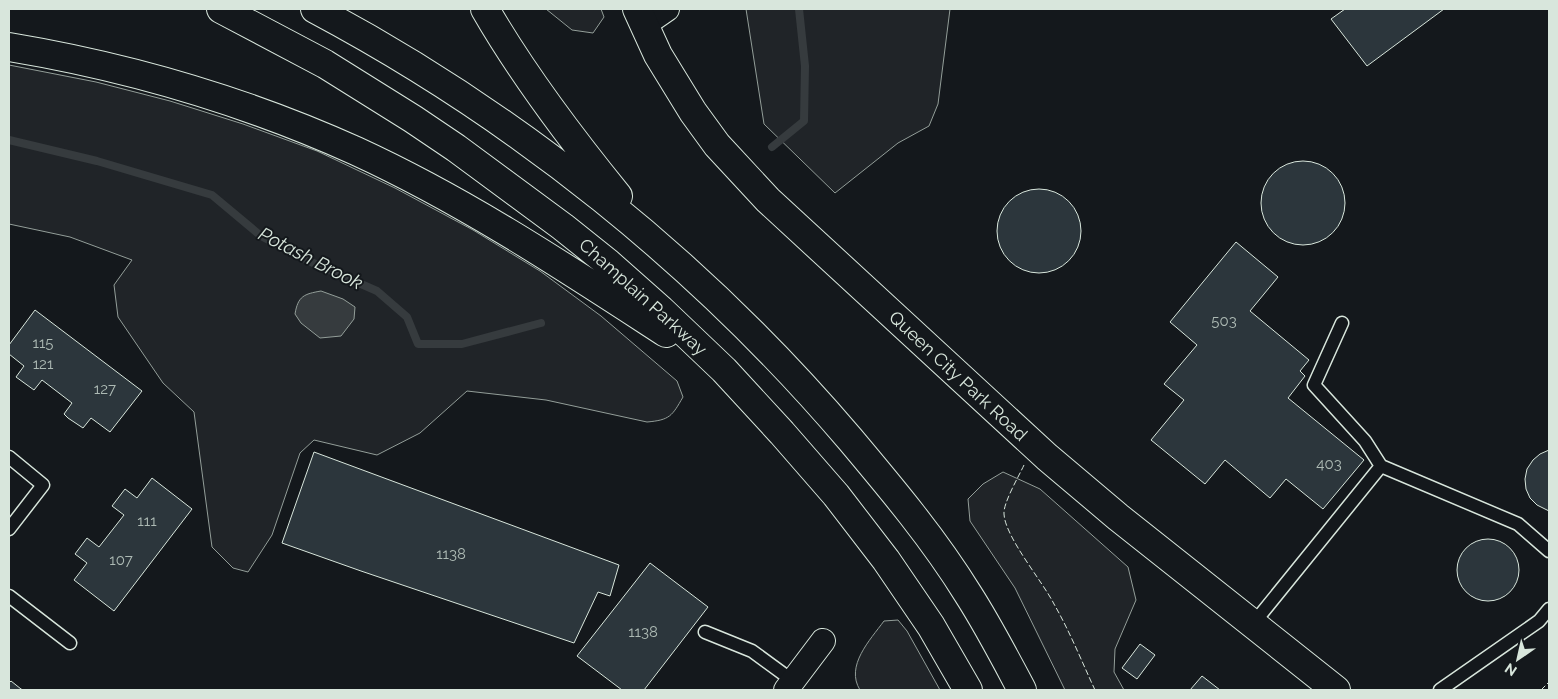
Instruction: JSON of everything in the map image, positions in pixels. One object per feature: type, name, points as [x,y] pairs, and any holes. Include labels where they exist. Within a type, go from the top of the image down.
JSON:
[{"type":"main road","name":"Champlain Parkway","points":[[221,9],[325,64],[456,148],[563,227],[608,263],[660,310],[724,370],[836,495],[880,553],[931,626],[968,690]]},
{"type":"main road","points":[[315,9],[394,53],[482,109],[570,171],[686,268]]},
{"type":"main road","points":[[485,9],[529,77],[579,147],[624,202],[824,409],[910,512],[968,594],[1022,690]]},
{"type":"main road","name":"Queen City Park Road","points":[[640,16],[658,55],[693,112],[717,145],[768,200],[1047,458],[1118,517],[1336,690]]},
{"type":"main road","points":[[9,47],[100,65],[184,87],[271,116],[349,148],[436,192],[526,243],[724,370]]},
{"type":"street","points":[[640,16],[667,9]]},
{"type":"street","points":[[789,686],[823,641]]},
{"type":"lane","points":[[1342,323],[1314,385],[1365,441],[1381,466],[1518,524],[1549,550]]},
{"type":"lane","points":[[9,457],[43,485],[9,529]]},
{"type":"lane","points":[[1253,624],[1381,466]]},
{"type":"lane","points":[[9,596],[70,643]]},
{"type":"lane","points":[[1440,690],[1539,621],[1549,609]]},
{"type":"lane","points":[[705,632],[752,651],[789,686]]},
{"type":"shaded area","points":[[546,9],[601,9],[604,17],[593,33],[572,30]]},
{"type":"shaded area","points":[[746,9],[950,9],[938,104],[929,126],[898,143],[835,193],[764,124]]},
{"type":"shaded area","points":[[9,65],[96,82],[170,101],[243,124],[317,151],[395,188],[473,230],[540,271],[601,316],[677,381],[683,397],[670,416],[661,420],[647,422],[546,400],[467,391],[420,433],[377,455],[314,440],[300,453],[272,535],[248,572],[233,568],[212,547],[194,412],[163,383],[118,317],[114,285],[132,260],[70,237],[9,224]]},
{"type":"shaded area","points":[[321,291],[343,299],[355,307],[354,319],[341,336],[320,338],[301,323],[295,314],[298,303],[303,297],[310,293]]},
{"type":"shaded area","points":[[1003,472],[1040,489],[1128,567],[1136,600],[1115,649],[1114,672],[1124,690],[1065,690],[1015,588],[970,521],[968,499],[983,484]]},
{"type":"shaded area","points":[[898,620],[907,631],[940,690],[860,690],[855,672],[861,654],[884,621]]},
{"type":"building","points":[[1345,9],[1444,9],[1367,66],[1331,19]]},
{"type":"building","points":[[1303,161],[1326,168],[1338,180],[1345,203],[1338,226],[1326,238],[1303,245],[1280,238],[1268,226],[1261,203],[1268,180],[1280,168]]},
{"type":"building","points":[[1039,189],[1062,196],[1074,208],[1081,231],[1074,254],[1062,266],[1039,273],[1016,266],[1004,254],[997,231],[1004,208],[1016,196]]},
{"type":"building","points":[[1236,242],[1278,277],[1250,311],[1309,360],[1300,371],[1305,376],[1288,398],[1364,460],[1323,509],[1286,479],[1270,498],[1225,460],[1205,484],[1151,440],[1184,400],[1164,384],[1197,345],[1170,322]]},
{"type":"building","points":[[35,310],[142,391],[110,432],[91,418],[83,428],[68,418],[64,414],[72,403],[42,380],[34,390],[16,377],[24,366],[9,354],[9,345]]},
{"type":"building","points":[[1549,450],[1549,511],[1537,505],[1530,498],[1526,489],[1525,479],[1527,469],[1533,460]]},
{"type":"building","points":[[314,452],[619,565],[610,596],[598,592],[574,643],[282,543]]},
{"type":"building","points":[[152,478],[192,509],[114,611],[74,580],[87,563],[75,554],[87,538],[99,547],[124,515],[112,506],[125,489],[137,498]]},
{"type":"building","points":[[1482,539],[1494,539],[1510,548],[1517,558],[1519,570],[1517,582],[1510,592],[1494,601],[1482,601],[1471,596],[1462,587],[1457,576],[1457,564],[1462,553],[1471,544]]},
{"type":"building","points":[[650,563],[708,607],[644,690],[622,690],[577,656]]},
{"type":"building","points":[[1140,644],[1155,655],[1137,679],[1122,668]]},
{"type":"building","points":[[1202,676],[1220,690],[1190,690]]},
{"type":"building","points":[[11,681],[23,690],[9,690],[9,683]]},
{"type":"waterway","name":"Potash Brook","points":[[772,147],[804,121],[805,66],[799,9]]},
{"type":"waterway","name":"Potash Brook","points":[[9,140],[97,161],[212,195],[261,236],[311,262],[377,291],[407,317],[418,344],[462,344],[541,323]]},
{"type":"fence","points":[[1024,465],[1004,509],[1006,524],[1017,547],[1060,615],[1095,690]]},
{"type":"fence","points":[[1541,690],[1549,682]]}]
